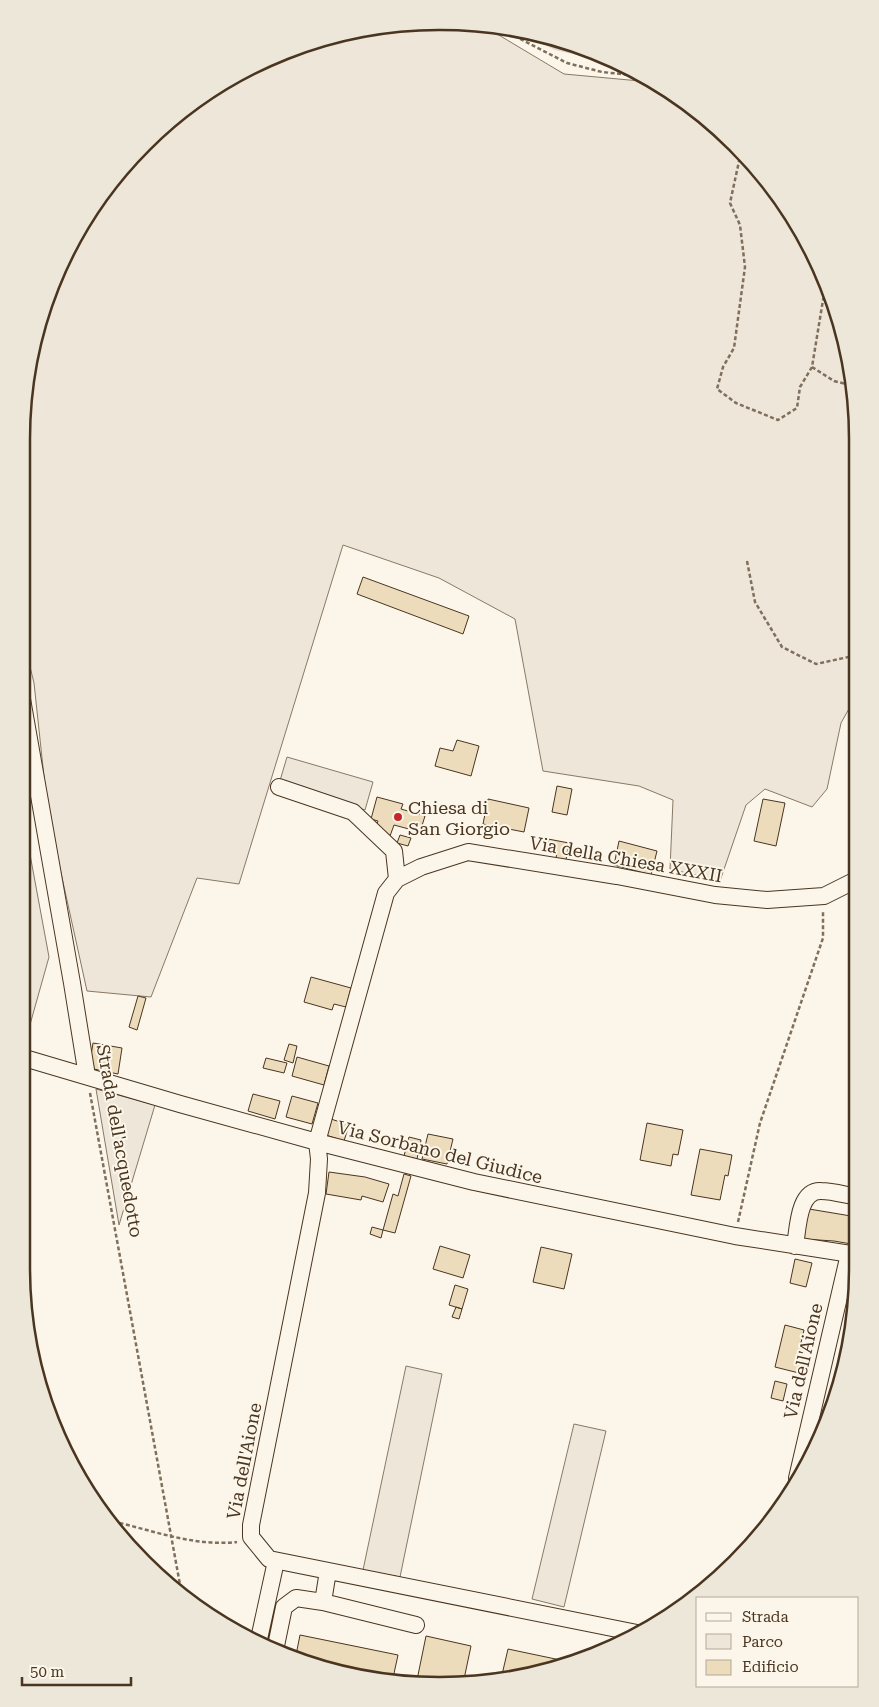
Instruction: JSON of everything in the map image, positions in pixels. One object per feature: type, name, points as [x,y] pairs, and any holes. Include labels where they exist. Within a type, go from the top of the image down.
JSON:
[{"type":"street","name":"Strada dell'acquedotto","points":[[30,744],[87,1076]]},
{"type":"street","points":[[279,787],[353,812],[394,850],[397,880]]},
{"type":"street","name":"Via della Chiesa XXXII","points":[[317,1142],[386,893],[397,880],[421,867],[468,852],[617,876],[715,895],[767,900],[824,896],[849,884]]},
{"type":"street","name":"Via Sorbano del Giudice","points":[[30,1059],[317,1142],[474,1182],[735,1236],[849,1254]]},
{"type":"street","name":"Via dell'Aione","points":[[317,1142],[319,1159],[317,1193],[251,1525],[251,1537],[269,1559],[628,1631]]},
{"type":"street","points":[[795,1246],[801,1210],[808,1194],[819,1190],[849,1196]]},
{"type":"street","name":"Via dell'Aione","points":[[802,1458],[849,1272]]},
{"type":"street","points":[[259,1635],[276,1560]]},
{"type":"street","points":[[323,1602],[328,1571]]},
{"type":"street","points":[[277,1643],[284,1607],[296,1598],[323,1602],[416,1625]]},
{"type":"path","points":[[520,38],[567,62],[602,72],[625,74]]},
{"type":"path","points":[[738,160],[730,203],[740,225],[745,267],[734,348],[723,367],[718,389],[736,403],[778,420],[797,408],[800,387],[812,367],[824,298]]},
{"type":"path","points":[[812,367],[834,381],[845,384]]},
{"type":"path","points":[[747,561],[755,602],[782,647],[816,664],[849,657]]},
{"type":"path","points":[[735,1236],[760,1123],[823,938],[824,896]]},
{"type":"path","name":"Strada dell'acquedotto","points":[[87,1076],[180,1584]]},
{"type":"path","points":[[120,1523],[196,1542],[237,1542],[251,1537]]},
{"type":"green space","points":[[440,30],[498,35],[564,74],[636,81],[667,99],[710,132],[729,150],[747,169],[780,212],[807,258],[818,283],[835,334],[845,386],[849,440],[849,709],[841,723],[827,789],[812,807],[765,789],[746,805],[720,881],[670,869],[673,800],[639,786],[543,771],[515,619],[439,578],[343,545],[239,884],[197,878],[151,997],[87,991],[48,814],[34,683],[30,667],[30,440],[34,386],[44,334],[61,283],[72,258],[99,212],[132,169],[150,150],[169,132],[212,99],[258,72],[283,61],[334,44],[360,38],[413,31]]},
{"type":"green space","points":[[287,757],[373,782],[365,810],[279,784]]},
{"type":"green space","points":[[30,854],[49,957],[30,1025]]},
{"type":"green space","points":[[96,1089],[155,1105],[119,1225]]},
{"type":"green space","points":[[406,1366],[442,1374],[400,1577],[363,1570]]},
{"type":"green space","points":[[574,1424],[606,1431],[564,1607],[532,1599]]},
{"type":"building","points":[[363,577],[469,616],[463,634],[357,594]]},
{"type":"building","points":[[457,740],[479,746],[471,776],[435,766],[440,748],[453,751]]},
{"type":"building","points":[[557,786],[572,789],[567,815],[552,812]]},
{"type":"building","name":"Chiesa di San Giorgio","points":[[377,797],[403,804],[401,809],[425,816],[420,832],[394,825],[390,836],[374,831],[378,821],[371,819]]},
{"type":"building","points":[[488,799],[529,808],[524,832],[483,824]]},
{"type":"building","points":[[763,799],[785,803],[776,846],[754,841]]},
{"type":"building","points":[[400,835],[411,838],[408,846],[397,843]]},
{"type":"building","points":[[548,839],[569,843],[565,865],[555,863],[557,853],[546,851]]},
{"type":"building","points":[[619,841],[657,851],[651,875],[614,865]]},
{"type":"building","points":[[311,977],[351,988],[346,1007],[334,1004],[332,1010],[304,1002]]},
{"type":"building","points":[[138,996],[146,998],[137,1030],[129,1027]]},
{"type":"building","points":[[93,1043],[122,1048],[118,1074],[89,1068]]},
{"type":"building","points":[[289,1044],[297,1046],[293,1063],[284,1060]]},
{"type":"building","points":[[297,1057],[329,1066],[324,1085],[292,1076]]},
{"type":"building","points":[[266,1058],[287,1063],[284,1073],[263,1068]]},
{"type":"building","points":[[253,1094],[280,1101],[275,1119],[248,1111]]},
{"type":"building","points":[[292,1096],[318,1103],[312,1124],[286,1117]]},
{"type":"building","points":[[328,1118],[349,1125],[344,1141],[323,1134]]},
{"type":"building","points":[[647,1123],[683,1130],[678,1155],[673,1154],[671,1166],[640,1160]]},
{"type":"building","points":[[428,1134],[453,1139],[447,1164],[422,1159]]},
{"type":"building","points":[[409,1137],[421,1140],[417,1159],[404,1156]]},
{"type":"building","points":[[700,1149],[732,1155],[728,1176],[725,1175],[720,1200],[691,1195]]},
{"type":"building","points":[[329,1172],[365,1177],[389,1184],[383,1202],[362,1196],[361,1200],[326,1194]]},
{"type":"building","points":[[404,1174],[411,1176],[395,1233],[383,1230],[393,1194],[398,1196]]},
{"type":"building","points":[[809,1209],[849,1216],[849,1244],[803,1239]]},
{"type":"building","points":[[372,1227],[383,1230],[381,1238],[370,1234]]},
{"type":"building","points":[[440,1246],[470,1255],[463,1278],[433,1269]]},
{"type":"building","points":[[541,1247],[572,1254],[564,1289],[533,1282]]},
{"type":"building","points":[[795,1259],[812,1263],[806,1287],[790,1283]]},
{"type":"building","points":[[455,1285],[468,1289],[462,1309],[449,1305]]},
{"type":"building","points":[[456,1307],[462,1309],[459,1319],[452,1317]]},
{"type":"building","points":[[785,1325],[804,1330],[800,1347],[805,1348],[799,1373],[775,1367]]},
{"type":"building","points":[[775,1381],[787,1384],[783,1401],[771,1398]]},
{"type":"building","points":[[300,1635],[398,1655],[394,1674],[334,1663],[297,1651]]},
{"type":"building","points":[[426,1636],[471,1646],[465,1676],[418,1676]]},
{"type":"building","points":[[508,1649],[557,1659],[519,1669],[503,1672]]},
{"type":"place","name":"Chiesa di San Giorgio","points":[[398,817]]}]
